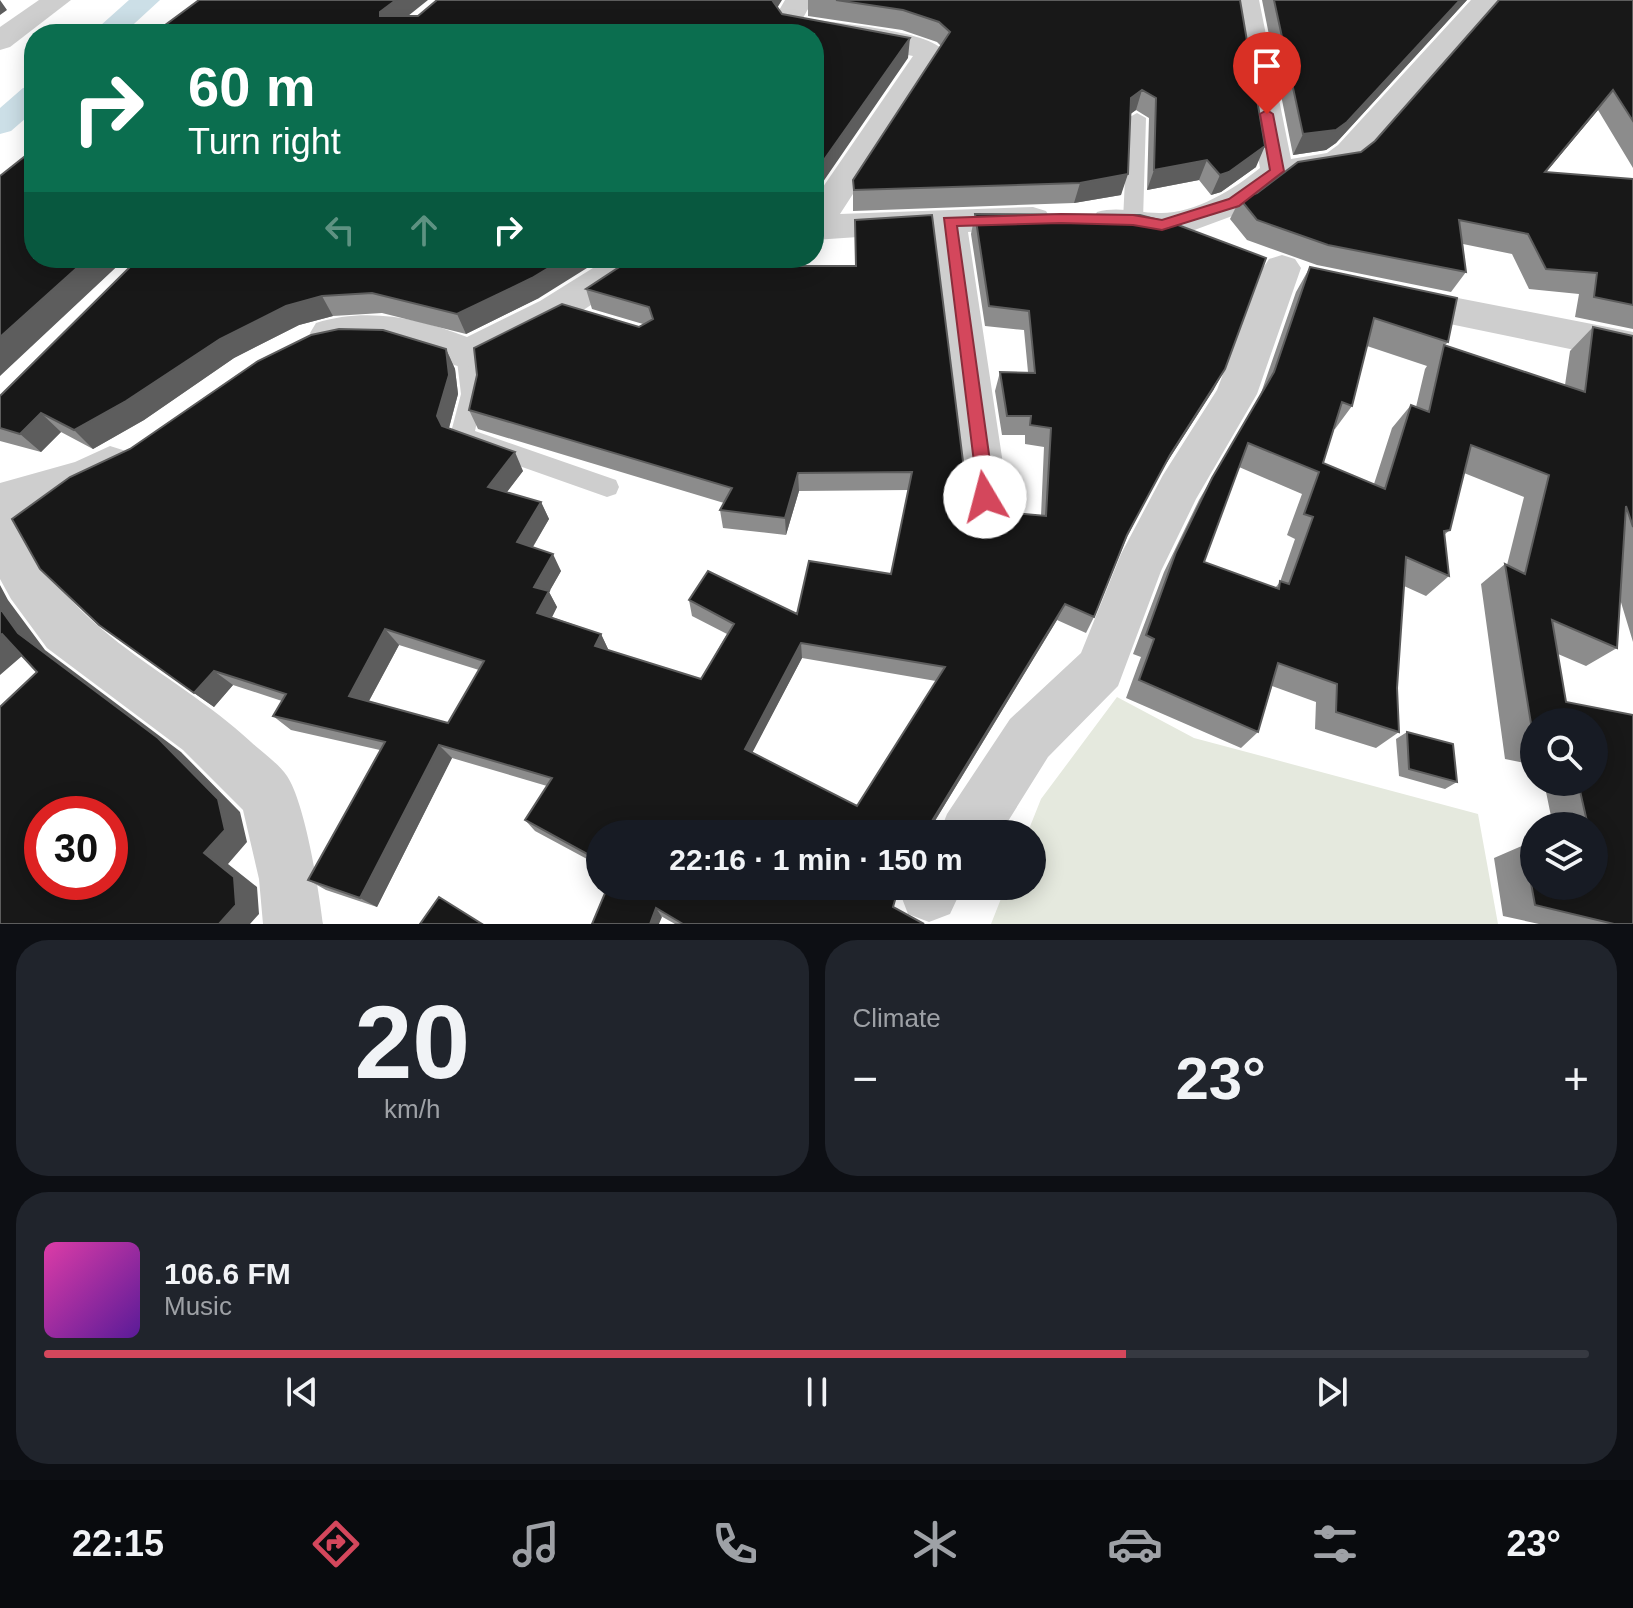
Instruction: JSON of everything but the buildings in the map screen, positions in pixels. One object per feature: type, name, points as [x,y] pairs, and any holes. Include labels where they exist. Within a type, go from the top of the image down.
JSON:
[{"type":"street","points":[[0,41],[57,0]]},
{"type":"street","points":[[1245,0],[1277,171]]},
{"type":"street","points":[[1148,223],[1234,203],[1277,171],[1337,162],[1350,152],[1486,0]]},
{"type":"street","points":[[824,26],[913,45],[930,52],[824,212]]},
{"type":"street","points":[[824,227],[1068,218],[1148,223],[1266,263],[1236,394],[1179,488],[1138,569],[1100,669],[1029,738],[976,820]]},
{"type":"street","points":[[949,222],[985,497]]},
{"type":"street","points":[[297,345],[333,332],[372,330],[425,335],[467,353],[572,314],[624,268]]},
{"type":"street","points":[[1363,293],[1633,347]]},
{"type":"street","points":[[0,502],[87,477],[147,443]]},
{"type":"street","points":[[0,513],[10,552],[28,584],[65,632],[202,732],[267,795],[288,879],[293,924]]},
{"type":"lane","points":[[1137,118],[1148,223]]},
{"type":"lane","points":[[467,353],[472,394],[462,436],[607,487]]},
{"type":"shaded area","points":[[1117,697],[1194,738],[1478,814],[1498,924],[991,924],[1000,900],[1046,900],[1046,820],[1033,820],[1041,799]]},
{"type":"waterway","points":[[118,24],[146,0]]},
{"type":"waterway","points":[[0,124],[24,104]]},
{"type":"route","points":[[985,497],[949,222],[1061,218],[1133,220],[1162,225],[1203,214],[1234,203],[1264,184],[1277,171],[1267,114]]}]
